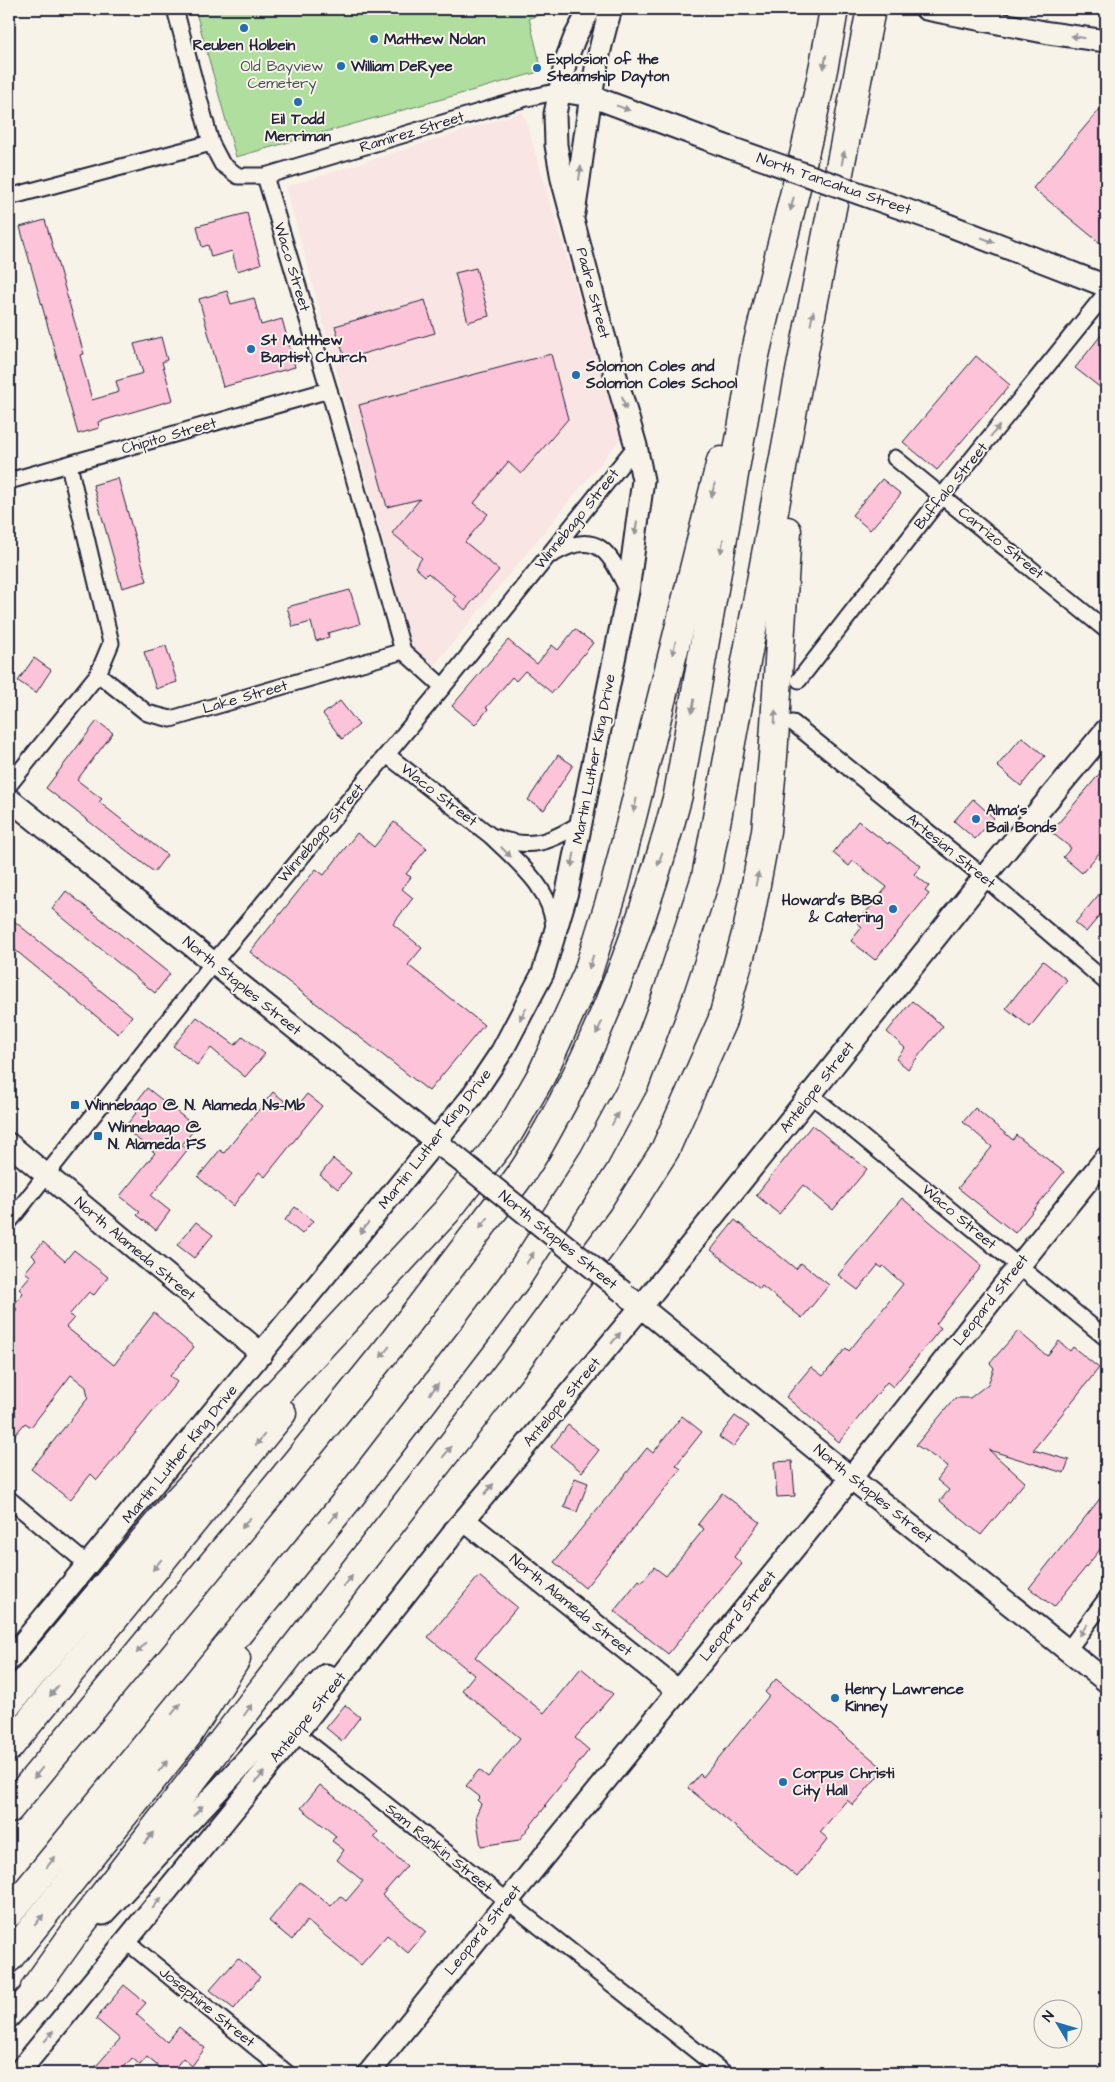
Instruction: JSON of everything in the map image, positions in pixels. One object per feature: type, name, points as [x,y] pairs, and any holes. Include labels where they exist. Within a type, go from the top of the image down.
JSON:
[{"type":"highway","points":[[9,1809],[277,1486],[394,1340],[534,1156],[605,1016],[663,852],[678,795],[754,360],[816,106],[834,9]]},
{"type":"highway","points":[[9,1914],[349,1498],[517,1278],[594,1158],[635,1082],[666,998],[706,877],[871,9]]},
{"type":"highway","points":[[34,1988],[78,1928],[516,1362],[622,1218],[665,1150],[722,1021],[748,927],[766,831],[773,757],[784,564],[806,345]]},
{"type":"highway","points":[[9,1747],[446,1212],[509,1132],[542,1076],[587,975],[615,885],[725,444],[754,360]]},
{"type":"highway","points":[[9,1702],[175,1503],[446,1212]]},
{"type":"highway","points":[[9,1958],[187,1736],[303,1554]]},
{"type":"main road","name":"Padre Street","points":[[590,9],[572,45],[560,91],[555,114],[556,146],[562,179],[636,446],[643,480]]},
{"type":"main road","name":"Padre Street","points":[[573,221],[601,40],[611,9]]},
{"type":"main road","points":[[926,9],[1049,33],[1106,41]]},
{"type":"main road","name":"North Tancahua Street","points":[[560,91],[591,96],[943,223],[1106,286]]},
{"type":"main road","name":"Martin Luther King Drive","points":[[9,1660],[262,1354],[443,1147],[470,1099],[502,1051],[543,973],[567,892],[628,591],[643,480]]},
{"type":"main road","name":"Antelope Street","points":[[18,2073],[296,1733],[464,1520],[641,1307],[984,877],[1106,730]]},
{"type":"main road","name":"North Staples Street","points":[[9,799],[214,962],[851,1478],[1106,1681]]},
{"type":"main road","name":"North Alameda Street","points":[[9,1144],[262,1354]]},
{"type":"main road","name":"Leopard Street","points":[[369,2073],[506,1901],[851,1478],[1018,1266],[1106,1158]]},
{"type":"main road","points":[[9,2017],[377,1619],[464,1520]]},
{"type":"main road","name":"North Alameda Street","points":[[464,1520],[677,1690]]},
{"type":"street","points":[[175,9],[211,143],[222,164],[238,176],[265,176]]},
{"type":"street","name":"Ramirez Street","points":[[265,176],[523,99],[560,91]]},
{"type":"street","points":[[9,197],[211,143]]},
{"type":"street","name":"Waco Street","points":[[265,176],[329,390],[403,651]]},
{"type":"street","name":"Buffalo Street","points":[[799,680],[942,496],[1106,293]]},
{"type":"street","name":"Chipito Street","points":[[9,481],[329,390]]},
{"type":"street","name":"Winnebago Street","points":[[9,1222],[214,962],[443,687],[636,446]]},
{"type":"street","name":"Carrizo Street","points":[[895,458],[1106,630]]},
{"type":"street","points":[[9,785],[98,674],[111,643],[69,465]]},
{"type":"street","points":[[547,557],[568,545],[591,544],[606,551],[615,564],[628,591]]},
{"type":"street","points":[[403,651],[443,687]]},
{"type":"street","name":"Lake Street","points":[[98,674],[147,713],[171,719],[403,651]]},
{"type":"street","name":"Artesian Street","points":[[794,723],[984,877],[1106,982]]},
{"type":"street","name":"Waco Street","points":[[387,754],[491,836],[539,886],[551,910],[554,937]]},
{"type":"street","name":"Waco Street","points":[[491,836],[515,844],[542,842],[554,839],[581,823]]},
{"type":"street","name":"Waco Street","points":[[812,1095],[1106,1338]]},
{"type":"street","points":[[9,1499],[88,1565]]},
{"type":"street","points":[[1068,1650],[1106,1600]]},
{"type":"street","name":"Sam Rankin Street","points":[[296,1733],[724,2073]]},
{"type":"street","name":"Josephine Street","points":[[126,1941],[287,2073]]},
{"type":"shaded area","points":[[523,112],[621,438],[431,669],[414,653],[286,187]]},
{"type":"green space","name":"Old Bayview Cemetery","points":[[195,9],[558,10],[529,18],[542,71],[236,157]]},
{"type":"building","points":[[1106,102],[1106,248],[1033,188]]},
{"type":"building","points":[[247,213],[261,264],[237,271],[232,251],[211,257],[208,245],[202,247],[197,226]]},
{"type":"building","points":[[45,220],[84,354],[80,355],[92,400],[119,392],[116,381],[143,373],[134,344],[161,337],[167,360],[162,362],[173,400],[98,422],[99,428],[78,434],[20,227]]},
{"type":"building","points":[[476,268],[489,316],[468,322],[455,273]]},
{"type":"building","name":"St Matthew Baptist Church","points":[[227,291],[231,304],[254,298],[261,325],[282,319],[295,367],[223,387],[199,299]]},
{"type":"building","points":[[425,300],[435,333],[345,359],[335,326]]},
{"type":"building","points":[[1106,329],[1106,392],[1075,368]]},
{"type":"building","points":[[551,354],[568,419],[521,474],[508,462],[474,503],[488,514],[465,542],[499,570],[465,610],[453,599],[456,597],[428,573],[425,576],[415,567],[422,558],[392,533],[420,499],[387,507],[359,405]]},
{"type":"building","points":[[976,356],[1010,385],[937,470],[903,442]]},
{"type":"building","points":[[118,478],[147,581],[122,588],[93,485]]},
{"type":"building","points":[[882,479],[901,494],[870,530],[852,515]]},
{"type":"building","points":[[350,590],[360,624],[328,633],[329,637],[316,641],[311,622],[293,627],[287,607]]},
{"type":"building","points":[[575,629],[593,643],[552,693],[525,671],[516,681],[512,677],[486,708],[488,709],[475,725],[452,706],[508,640],[537,664],[552,645],[558,650]]},
{"type":"building","points":[[166,646],[177,682],[156,689],[144,652]]},
{"type":"building","points":[[34,658],[51,670],[36,693],[18,681]]},
{"type":"building","points":[[340,701],[359,725],[342,739],[323,714]]},
{"type":"building","points":[[97,721],[113,733],[77,780],[102,799],[99,802],[167,855],[154,872],[46,788]]},
{"type":"building","points":[[1022,737],[1045,756],[1021,786],[997,766]]},
{"type":"building","points":[[558,755],[573,765],[544,810],[528,800]]},
{"type":"building","points":[[1106,766],[1106,845],[1082,873],[1063,857],[1071,848],[1051,832]]},
{"type":"building","points":[[973,799],[994,818],[975,839],[954,821]]},
{"type":"building","points":[[858,821],[921,866],[914,874],[929,886],[925,891],[929,894],[875,960],[851,941],[862,927],[857,923],[887,887],[853,861],[849,866],[833,853]]},
{"type":"building","points":[[394,822],[427,848],[406,874],[411,877],[402,889],[413,898],[393,924],[422,948],[408,965],[484,1025],[429,1091],[250,952],[316,869],[324,875],[357,833],[374,847]]},
{"type":"building","points":[[1106,886],[1106,908],[1086,932],[1075,923]]},
{"type":"building","points":[[66,891],[170,974],[155,993],[52,909]]},
{"type":"building","points":[[9,917],[132,1016],[118,1034],[9,945]]},
{"type":"building","points":[[1043,961],[1067,980],[1030,1027],[1006,1008]]},
{"type":"building","points":[[912,1001],[943,1026],[908,1069],[896,1059],[905,1048],[887,1032]]},
{"type":"building","points":[[197,1017],[235,1045],[243,1036],[265,1054],[245,1077],[211,1048],[197,1065],[173,1046]]},
{"type":"building","points":[[147,1088],[196,1127],[182,1145],[188,1149],[151,1196],[170,1211],[156,1230],[137,1215],[140,1212],[120,1196],[155,1153],[124,1128],[140,1108],[135,1104]]},
{"type":"building","points":[[273,1092],[295,1109],[307,1094],[322,1106],[265,1177],[259,1172],[233,1206],[198,1177],[220,1150],[224,1153]]},
{"type":"building","points":[[975,1108],[1013,1140],[1016,1135],[1064,1172],[1015,1233],[958,1188],[992,1147],[963,1122]]},
{"type":"building","points":[[812,1125],[867,1169],[833,1210],[803,1185],[779,1214],[756,1195]]},
{"type":"building","points":[[333,1159],[351,1173],[338,1189],[320,1175]]},
{"type":"building","points":[[902,1198],[978,1262],[981,1267],[936,1324],[941,1328],[893,1387],[887,1382],[839,1442],[786,1397],[811,1367],[823,1376],[846,1348],[849,1351],[903,1284],[883,1266],[882,1268],[878,1265],[858,1290],[838,1275]]},
{"type":"building","points":[[295,1207],[313,1221],[302,1234],[285,1220]]},
{"type":"building","points":[[735,1220],[796,1269],[801,1263],[829,1285],[802,1318],[762,1286],[760,1289],[711,1250]]},
{"type":"building","points":[[196,1222],[213,1235],[194,1258],[177,1245]]},
{"type":"building","points":[[43,1242],[65,1261],[74,1250],[108,1277],[94,1295],[89,1292],[69,1315],[74,1318],[66,1327],[114,1365],[154,1313],[194,1347],[170,1376],[177,1382],[97,1480],[91,1474],[70,1500],[31,1469],[88,1398],[86,1387],[71,1375],[31,1427],[25,1423],[9,1442],[9,1319],[17,1309],[13,1306],[23,1293],[19,1289],[30,1276],[25,1272],[36,1259],[32,1255]]},
{"type":"building","points":[[1018,1331],[1047,1356],[1059,1341],[1070,1351],[1073,1347],[1099,1368],[1033,1450],[1069,1460],[1064,1473],[989,1450],[1025,1482],[981,1535],[940,1501],[949,1490],[937,1480],[948,1466],[916,1445],[955,1398],[970,1398],[988,1384],[994,1368],[990,1363]]},
{"type":"building","points":[[682,1416],[702,1432],[676,1465],[681,1469],[585,1588],[554,1562],[647,1448],[653,1453]]},
{"type":"building","points":[[735,1416],[749,1426],[733,1447],[719,1437]]},
{"type":"building","points":[[568,1425],[599,1450],[582,1472],[551,1447]]},
{"type":"building","points":[[792,1461],[795,1496],[777,1497],[774,1462]]},
{"type":"building","points":[[575,1478],[588,1483],[577,1512],[564,1507]]},
{"type":"building","points":[[1106,1491],[1106,1542],[1054,1607],[1029,1588]]},
{"type":"building","points":[[722,1493],[760,1522],[734,1557],[742,1564],[668,1654],[614,1611],[639,1580],[642,1582],[654,1567],[666,1576],[704,1529],[698,1524]]},
{"type":"building","points":[[479,1576],[517,1607],[475,1657],[544,1713],[581,1668],[613,1694],[575,1738],[589,1750],[519,1840],[481,1846],[476,1815],[481,1804],[477,1800],[480,1797],[466,1786],[479,1770],[488,1777],[520,1738],[462,1690],[474,1675],[428,1637]]},
{"type":"building","name":"Corpus Christi City Hall","points":[[776,1679],[884,1769],[853,1805],[847,1800],[820,1832],[828,1839],[797,1877],[688,1788],[700,1774],[703,1777],[769,1696],[765,1692]]},
{"type":"building","points":[[345,1705],[360,1717],[342,1741],[326,1728]]},
{"type":"building","points":[[320,1785],[378,1832],[374,1837],[407,1866],[382,1895],[426,1932],[408,1953],[387,1935],[361,1965],[307,1921],[292,1940],[269,1921],[300,1882],[331,1906],[340,1896],[346,1901],[363,1881],[337,1860],[344,1850],[332,1841],[336,1836],[301,1808]]},
{"type":"building","points":[[238,1958],[260,1977],[234,2009],[210,1990]]},
{"type":"building","points":[[124,1985],[146,2003],[136,2014],[167,2042],[179,2027],[205,2048],[192,2066],[183,2058],[171,2073],[166,2073],[147,2057],[140,2065],[132,2058],[119,2073],[90,2073],[120,2039],[96,2019]]},
{"type":"place","name":"Reuben Holbein","points":[[244,28]]},
{"type":"place","name":"Matthew Nolan","points":[[374,39]]},
{"type":"place","name":"William DeRyee","points":[[341,66]]},
{"type":"place","name":"Explosion of the Steamship Dayton","points":[[537,68]]},
{"type":"place","name":"Eil Todd Merriman","points":[[298,102]]},
{"type":"place","name":"St Matthew Baptist Church","points":[[251,349]]},
{"type":"place","name":"Solomon Coles and Solomon Coles School","points":[[576,375]]},
{"type":"place","name":"Alma's Bail Bonds","points":[[976,819]]},
{"type":"place","name":"Howard's BBQ & Catering","points":[[893,909]]},
{"type":"place","name":"Winnebago @ N. Alameda Ns-Mb","points":[[75,1105]]},
{"type":"place","name":"Winnebago @ N. Alameda FS","points":[[98,1136]]},
{"type":"place","name":"Henry Lawrence Kinney","points":[[835,1698]]},
{"type":"place","name":"Corpus Christi City Hall","points":[[783,1782]]}]
